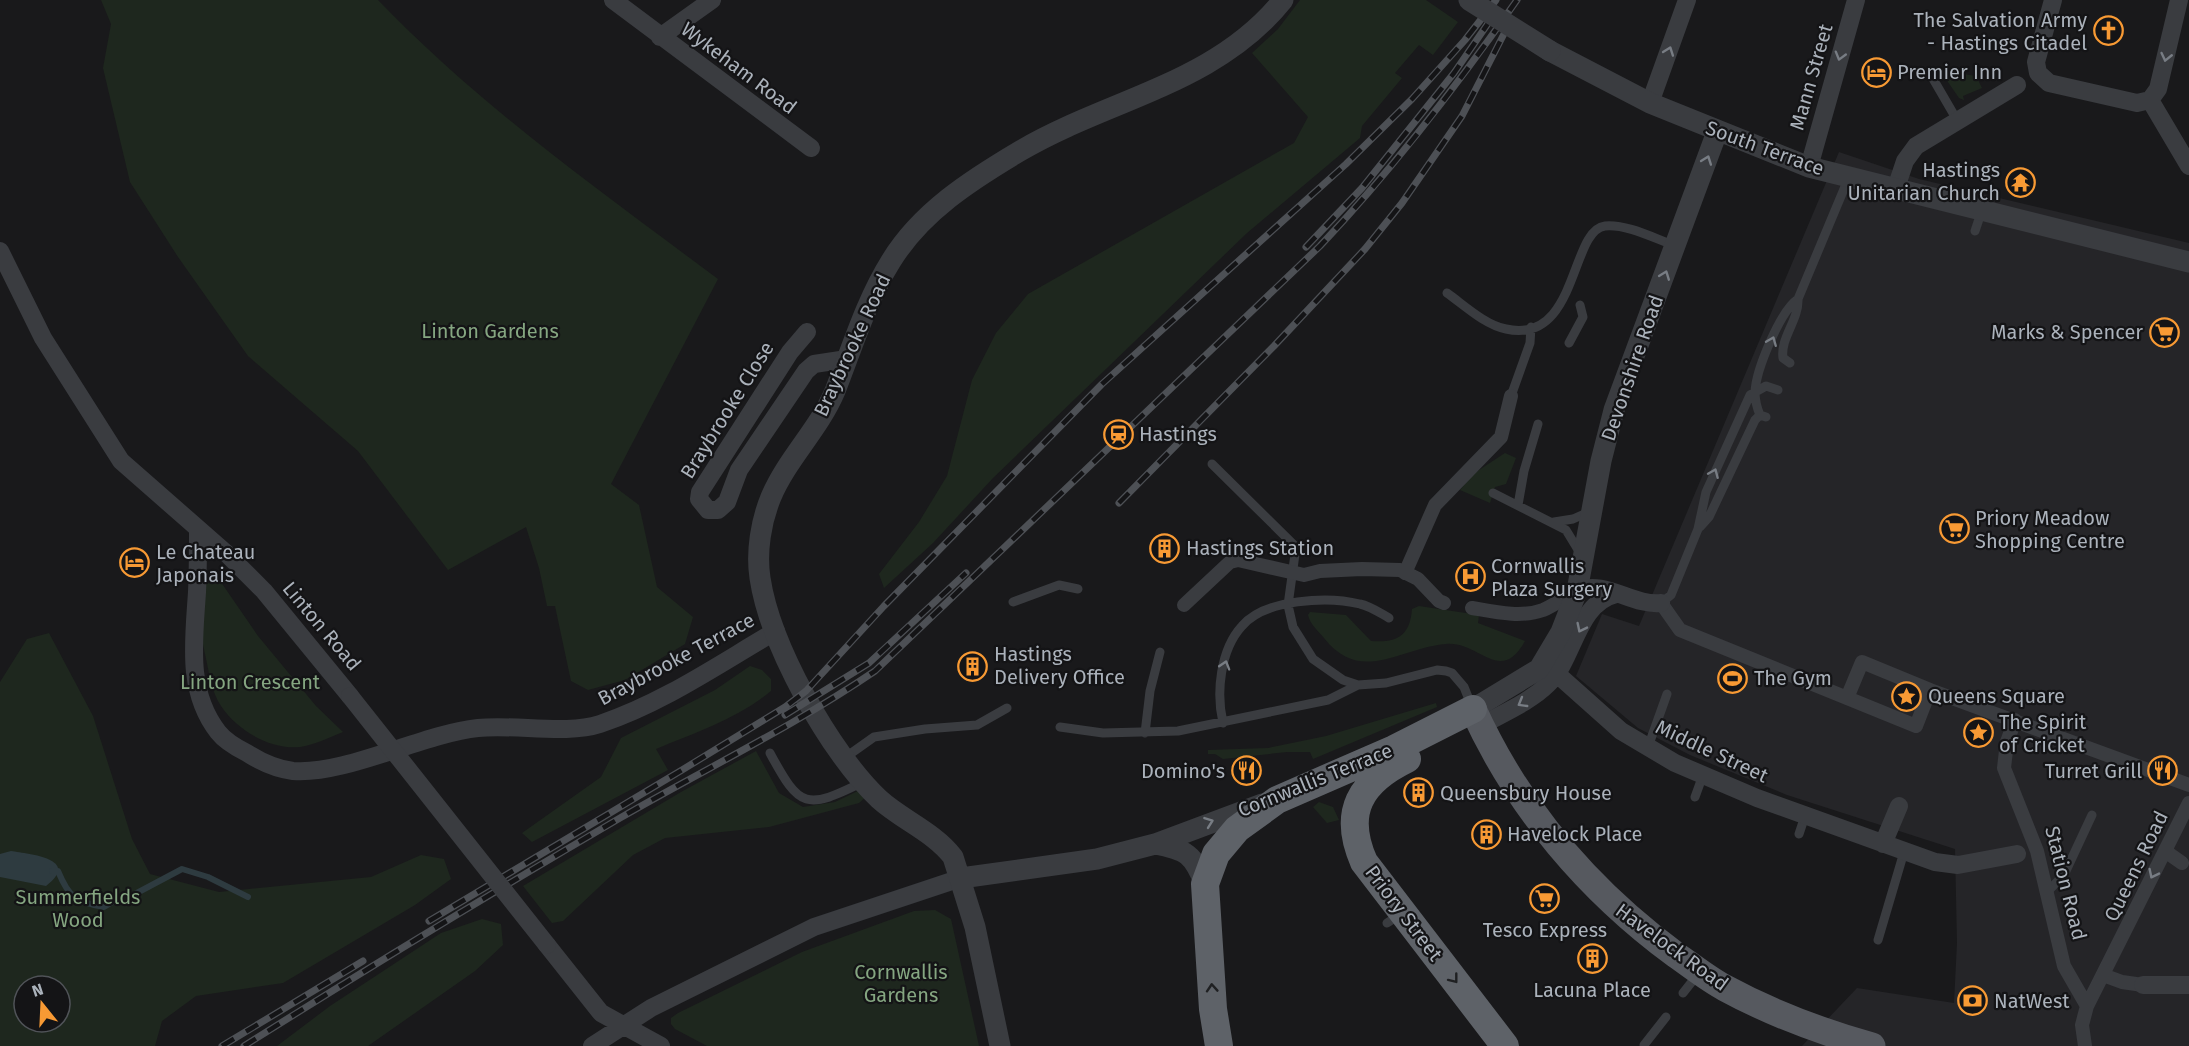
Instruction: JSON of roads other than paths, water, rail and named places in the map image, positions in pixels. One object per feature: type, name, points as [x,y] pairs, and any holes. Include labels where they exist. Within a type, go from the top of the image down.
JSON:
[{"type":"highway","name":"Cornwallis Terrace","points":[[1277,800],[1394,748],[1477,718]]},
{"type":"highway","name":"Cornwallis Terrace","points":[[1356,806],[1366,787],[1380,774],[1477,718]]},
{"type":"highway","points":[[1322,779],[1356,806]]},
{"type":"highway","points":[[1219,1046],[1213,1009],[1205,884],[1216,854],[1237,829],[1277,800]]},
{"type":"highway","name":"Priory Street","points":[[1356,806],[1354,832],[1358,848],[1395,918],[1505,1046]]},
{"type":"main road","name":"Havelock Road","points":[[1477,718],[1496,757],[1528,806],[1602,894],[1639,927],[1724,988],[1788,1018],[1872,1046]]},
{"type":"street","name":"Wykeham Road","points":[[613,0],[811,148]]},
{"type":"street","points":[[660,37],[712,0]]},
{"type":"street","name":"Braybrooke Road","points":[[843,759],[826,735],[776,631],[759,576],[762,525],[771,497],[788,465],[833,396],[870,302],[891,260],[916,229],[950,196],[1033,143],[1087,116],[1190,75],[1219,59],[1246,39],[1282,0]]},
{"type":"street","name":"South Terrace","points":[[1469,0],[1550,51],[1650,103],[1717,132],[1809,167],[2189,262]]},
{"type":"street","points":[[1650,103],[1687,0]]},
{"type":"street","name":"Mann Street","points":[[1809,167],[1856,0]]},
{"type":"street","points":[[2053,0],[2036,62],[2038,74],[2049,83],[2137,103],[2150,100],[2158,89],[2179,0]]},
{"type":"street","points":[[1896,188],[1905,161],[1916,146],[2017,85]]},
{"type":"street","points":[[2150,100],[2189,166]]},
{"type":"street","name":"Devonshire Road","points":[[1477,718],[1548,671],[1577,591],[1582,557],[1614,410],[1717,132]]},
{"type":"street","name":"Linton Road","points":[[0,251],[43,338],[122,461],[264,591],[602,1013],[622,1025]]},
{"type":"street","name":"Braybrooke Close","points":[[796,334],[700,492],[699,499],[708,510],[718,510],[727,502],[740,470],[806,371],[814,364],[847,359]]},
{"type":"street","points":[[1405,573],[1434,505],[1501,437],[1511,396]]},
{"type":"street","name":"Braybrooke Terrace","points":[[198,529],[192,658],[196,686],[204,708],[220,734],[252,757],[272,766],[293,771],[317,770],[461,730],[497,726],[580,728],[597,725],[628,714],[776,631]]},
{"type":"street","points":[[1184,605],[1230,562],[1238,560],[1254,562],[1291,574],[1362,569],[1400,570],[1418,579],[1439,601],[1444,603]]},
{"type":"street","points":[[1472,608],[1504,613],[1543,610],[1589,586],[1651,604],[1661,603],[1680,630],[1916,726],[1930,690]]},
{"type":"street","points":[[1548,671],[1590,610],[1598,601],[1616,594]]},
{"type":"street","points":[[1543,610],[1566,620]]},
{"type":"street","points":[[1847,698],[1862,662],[1930,690],[2189,785]]},
{"type":"street","name":"Middle Street","points":[[1548,671],[1618,737],[1648,747],[1703,775],[1805,816],[1935,862],[1958,865],[2037,851]]},
{"type":"street","name":"Station Road","points":[[2015,720],[2007,742],[2004,768],[2037,851],[2064,966],[2087,1006]]},
{"type":"street","points":[[843,759],[863,782],[906,822],[945,847],[953,856],[961,878],[1000,1046]]},
{"type":"street","name":"Cornwallis Terrace","points":[[961,878],[1097,859],[1155,844],[1277,800]]},
{"type":"street","name":"Queens Road","points":[[2085,1046],[2082,1025],[2087,1006],[2189,803]]},
{"type":"street","points":[[1883,844],[1899,806]]},
{"type":"street","name":"Cornwallis Terrace","points":[[1155,844],[1188,853],[1196,862],[1205,884]]},
{"type":"street","points":[[2164,851],[2181,863]]},
{"type":"street","points":[[592,1046],[622,1025],[720,972],[814,927],[961,878]]},
{"type":"street","points":[[2103,975],[2122,982],[2143,985],[2189,985]]},
{"type":"street","points":[[622,1025],[661,1046]]},
{"type":"lane","points":[[1932,77],[1957,120]]},
{"type":"lane","points":[[1790,363],[1783,358],[1782,351],[1798,310],[1798,299],[1849,177]]},
{"type":"lane","points":[[1976,231],[1982,210]]},
{"type":"lane","points":[[1447,294],[1490,322],[1507,330],[1539,326],[1553,315],[1569,287],[1588,239],[1595,230],[1604,226],[1617,227],[1676,246]]},
{"type":"lane","points":[[1661,603],[1671,595],[1698,529],[1706,492],[1746,404],[1755,390],[1761,366],[1780,322],[1788,306],[1798,299]]},
{"type":"lane","points":[[1569,343],[1584,317],[1580,304]]},
{"type":"lane","points":[[1511,396],[1530,343],[1531,327]]},
{"type":"lane","points":[[1755,390],[1766,386],[1778,390]]},
{"type":"lane","points":[[1698,529],[1709,517],[1755,420],[1763,416],[1755,390]]},
{"type":"lane","points":[[1518,506],[1524,471],[1538,424]]},
{"type":"lane","points":[[1212,464],[1296,547],[1297,554],[1291,574],[1288,605],[1293,627],[1313,659],[1343,681],[1358,685],[1386,683],[1437,670],[1446,671],[1458,679],[1464,687],[1477,718]]},
{"type":"lane","points":[[1493,493],[1554,522],[1575,541],[1582,557]]},
{"type":"lane","points":[[1554,522],[1573,519],[1592,511]]},
{"type":"lane","points":[[1013,602],[1048,587],[1059,585],[1078,589]]},
{"type":"lane","points":[[1223,723],[1218,704],[1222,674],[1233,640],[1242,625],[1264,611],[1327,599],[1363,604],[1389,618]]},
{"type":"lane","points":[[1145,733],[1150,691],[1160,652]]},
{"type":"lane","points":[[1060,727],[1102,734],[1145,733],[1223,723],[1328,700],[1358,685]]},
{"type":"lane","points":[[1648,747],[1667,694]]},
{"type":"lane","points":[[843,759],[874,737],[925,729],[977,725],[1008,708]]},
{"type":"lane","points":[[770,753],[789,788],[801,798],[813,801],[835,795],[863,782]]},
{"type":"lane","points":[[1695,797],[1703,775]]},
{"type":"lane","points":[[2048,891],[2064,875],[2092,815]]},
{"type":"lane","points":[[1799,834],[1805,816]]},
{"type":"lane","points":[[1878,940],[1904,852]]},
{"type":"lane","points":[[1683,993],[1700,971]]},
{"type":"lane","points":[[1644,1045],[1666,1017]]},
{"type":"waterway","points":[[133,895],[182,869],[208,877],[248,897]]},
{"type":"waterway","points":[[52,871],[58,871],[70,893],[80,901],[104,907],[114,901]]},
{"type":"railway","points":[[429,921],[682,770],[785,707],[806,691],[884,606],[1102,384],[1346,164],[1412,99],[1465,40],[1496,0]]},
{"type":"railway","points":[[244,1046],[525,874],[620,818],[781,729],[875,671],[1320,246],[1423,127],[1517,0]]},
{"type":"railway","points":[[1306,247],[1362,188],[1454,73],[1489,22]]},
{"type":"railway","points":[[1119,503],[1274,346],[1365,249],[1402,203],[1462,116],[1509,24]]},
{"type":"railway","points":[[785,715],[869,663],[966,573]]},
{"type":"railway","points":[[222,1046],[363,961]]},
{"type":"place","name":"The Salvation Army - Hastings Citadel","points":[[2108,31]]},
{"type":"place","name":"Premier Inn","points":[[1876,72]]},
{"type":"place","name":"Hastings Unitarian Church","points":[[2021,182]]},
{"type":"place","name":"Marks & Spencer","points":[[2164,332]]},
{"type":"place","name":"Hastings","points":[[1118,434]]},
{"type":"place","name":"Priory Meadow Shopping Centre","points":[[1954,529]]},
{"type":"place","name":"Hastings Station","points":[[1165,548]]},
{"type":"place","name":"Le Chateau Japonais","points":[[135,563]]},
{"type":"place","name":"Cornwallis Plaza Surgery","points":[[1470,577]]},
{"type":"place","name":"Hastings Delivery Office","points":[[973,666]]},
{"type":"place","name":"The Gym","points":[[1733,678]]},
{"type":"place","name":"Queens Square","points":[[1907,696]]},
{"type":"place","name":"The Spirit of Cricket","points":[[1978,733]]},
{"type":"place","name":"Domino's","points":[[1246,771]]},
{"type":"place","name":"Turret Grill","points":[[2163,771]]},
{"type":"place","name":"Queensbury House","points":[[1419,793]]},
{"type":"place","name":"Havelock Place","points":[[1486,834]]},
{"type":"place","name":"Tesco Express","points":[[1545,899]]},
{"type":"place","name":"Lacuna Place","points":[[1592,959]]},
{"type":"place","name":"NatWest","points":[[1973,1001]]},
{"type":"park label","name":"Linton Gardens","points":[[490,331]]},
{"type":"park label","name":"Linton Crescent","points":[[250,682]]},
{"type":"park label","name":"Summerfields Wood","points":[[78,908]]},
{"type":"park label","name":"Cornwallis Gardens","points":[[901,984]]}]
